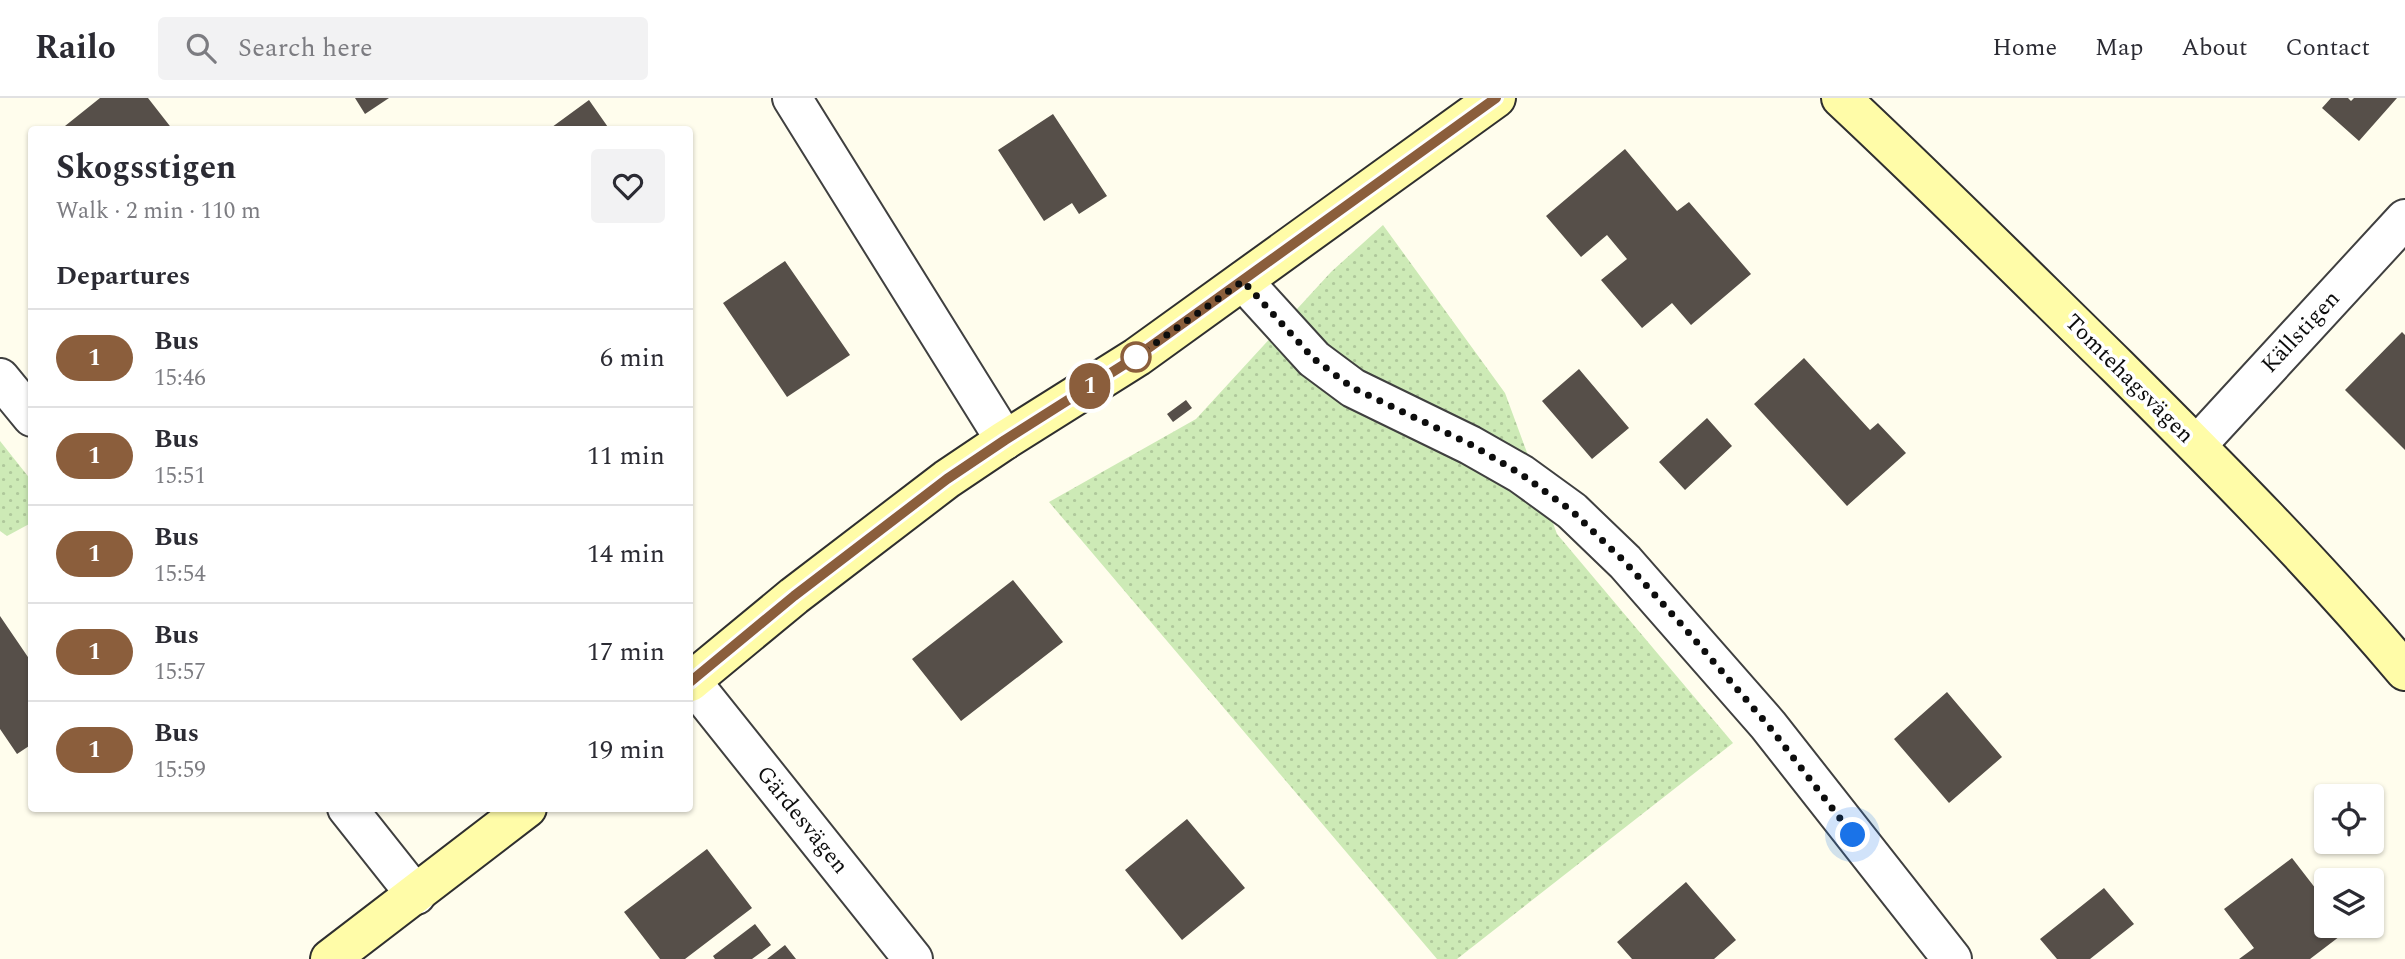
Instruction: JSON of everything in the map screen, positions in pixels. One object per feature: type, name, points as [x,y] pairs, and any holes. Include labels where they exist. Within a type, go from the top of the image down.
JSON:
[{"type":"street","points":[[792,98],[1005,440]]},
{"type":"street","points":[[693,679],[794,596],[947,479],[1136,357],[1496,98]]},
{"type":"street","name":"Tomtehagsvägen","points":[[1841,98],[1987,237],[2197,446],[2305,558],[2405,671]]},
{"type":"street","name":"Källstigen","points":[[2197,446],[2405,219]]},
{"type":"street","points":[[1243,281],[1282,326],[1324,367],[1353,388],[1470,444],[1521,474],[1572,511],[1625,562],[1768,725],[1952,959]]},
{"type":"street","points":[[0,378],[28,412]]},
{"type":"street","name":"Gärdesvägen","points":[[693,685],[913,959]]},
{"type":"street","points":[[350,812],[416,895]]},
{"type":"street","points":[[330,959],[522,812]]},
{"type":"green space","points":[[1383,225],[1505,393],[1557,534],[1733,743],[1457,959],[1437,959],[1049,502],[1196,419],[1331,272]]},
{"type":"green space","points":[[0,441],[28,476],[28,525],[7,536],[0,531]]},
{"type":"building","points":[[100,98],[148,98],[170,126],[65,126]]},
{"type":"building","points":[[355,98],[389,98],[365,114]]},
{"type":"building","points":[[2331,98],[2348,98],[2351,101],[2354,98],[2397,98],[2359,141],[2322,108]]},
{"type":"building","points":[[589,100],[607,126],[553,126]]},
{"type":"building","points":[[1053,114],[1107,196],[1079,214],[1072,203],[1044,221],[998,150]]},
{"type":"building","points":[[1625,149],[1677,211],[1689,202],[1751,274],[1691,325],[1672,303],[1642,328],[1601,280],[1627,259],[1607,235],[1581,257],[1546,216]]},
{"type":"building","points":[[785,261],[850,355],[787,397],[723,303]]},
{"type":"building","points":[[2402,332],[2405,335],[2405,450],[2345,390]]},
{"type":"building","points":[[1804,358],[1870,430],[1878,423],[1906,453],[1847,506],[1754,404]]},
{"type":"building","points":[[1579,369],[1629,428],[1592,459],[1542,401]]},
{"type":"building","points":[[1186,400],[1192,408],[1173,422],[1167,414]]},
{"type":"building","points":[[1707,418],[1732,446],[1685,490],[1659,462]]},
{"type":"building","points":[[1013,580],[1063,642],[961,721],[912,659]]},
{"type":"building","points":[[0,616],[28,657],[28,747],[17,754],[0,729]]},
{"type":"building","points":[[1947,692],[2002,757],[1949,803],[1894,739]]},
{"type":"building","points":[[1187,819],[1245,888],[1182,940],[1125,870]]},
{"type":"building","points":[[707,849],[752,908],[685,959],[660,959],[624,912]]},
{"type":"building","points":[[2292,858],[2314,886],[2314,938],[2338,938],[2310,959],[2239,959],[2254,948],[2224,909]]},
{"type":"building","points":[[1686,882],[1736,940],[1714,959],[1632,959],[1617,942]]},
{"type":"building","points":[[2104,888],[2134,924],[2090,959],[2057,959],[2040,939]]},
{"type":"building","points":[[755,924],[771,945],[752,959],[715,959],[713,956]]},
{"type":"building","points":[[785,945],[796,959],[767,959]]},
{"type":"bus line","name":"1","points":[[693,680],[794,596],[947,479],[1136,357],[1496,98]]},
{"type":"route","points":[[1136,357],[1243,281],[1314,359],[1353,388],[1470,444],[1521,474],[1572,511],[1625,562],[1682,625],[1768,725],[1853,835]]}]
